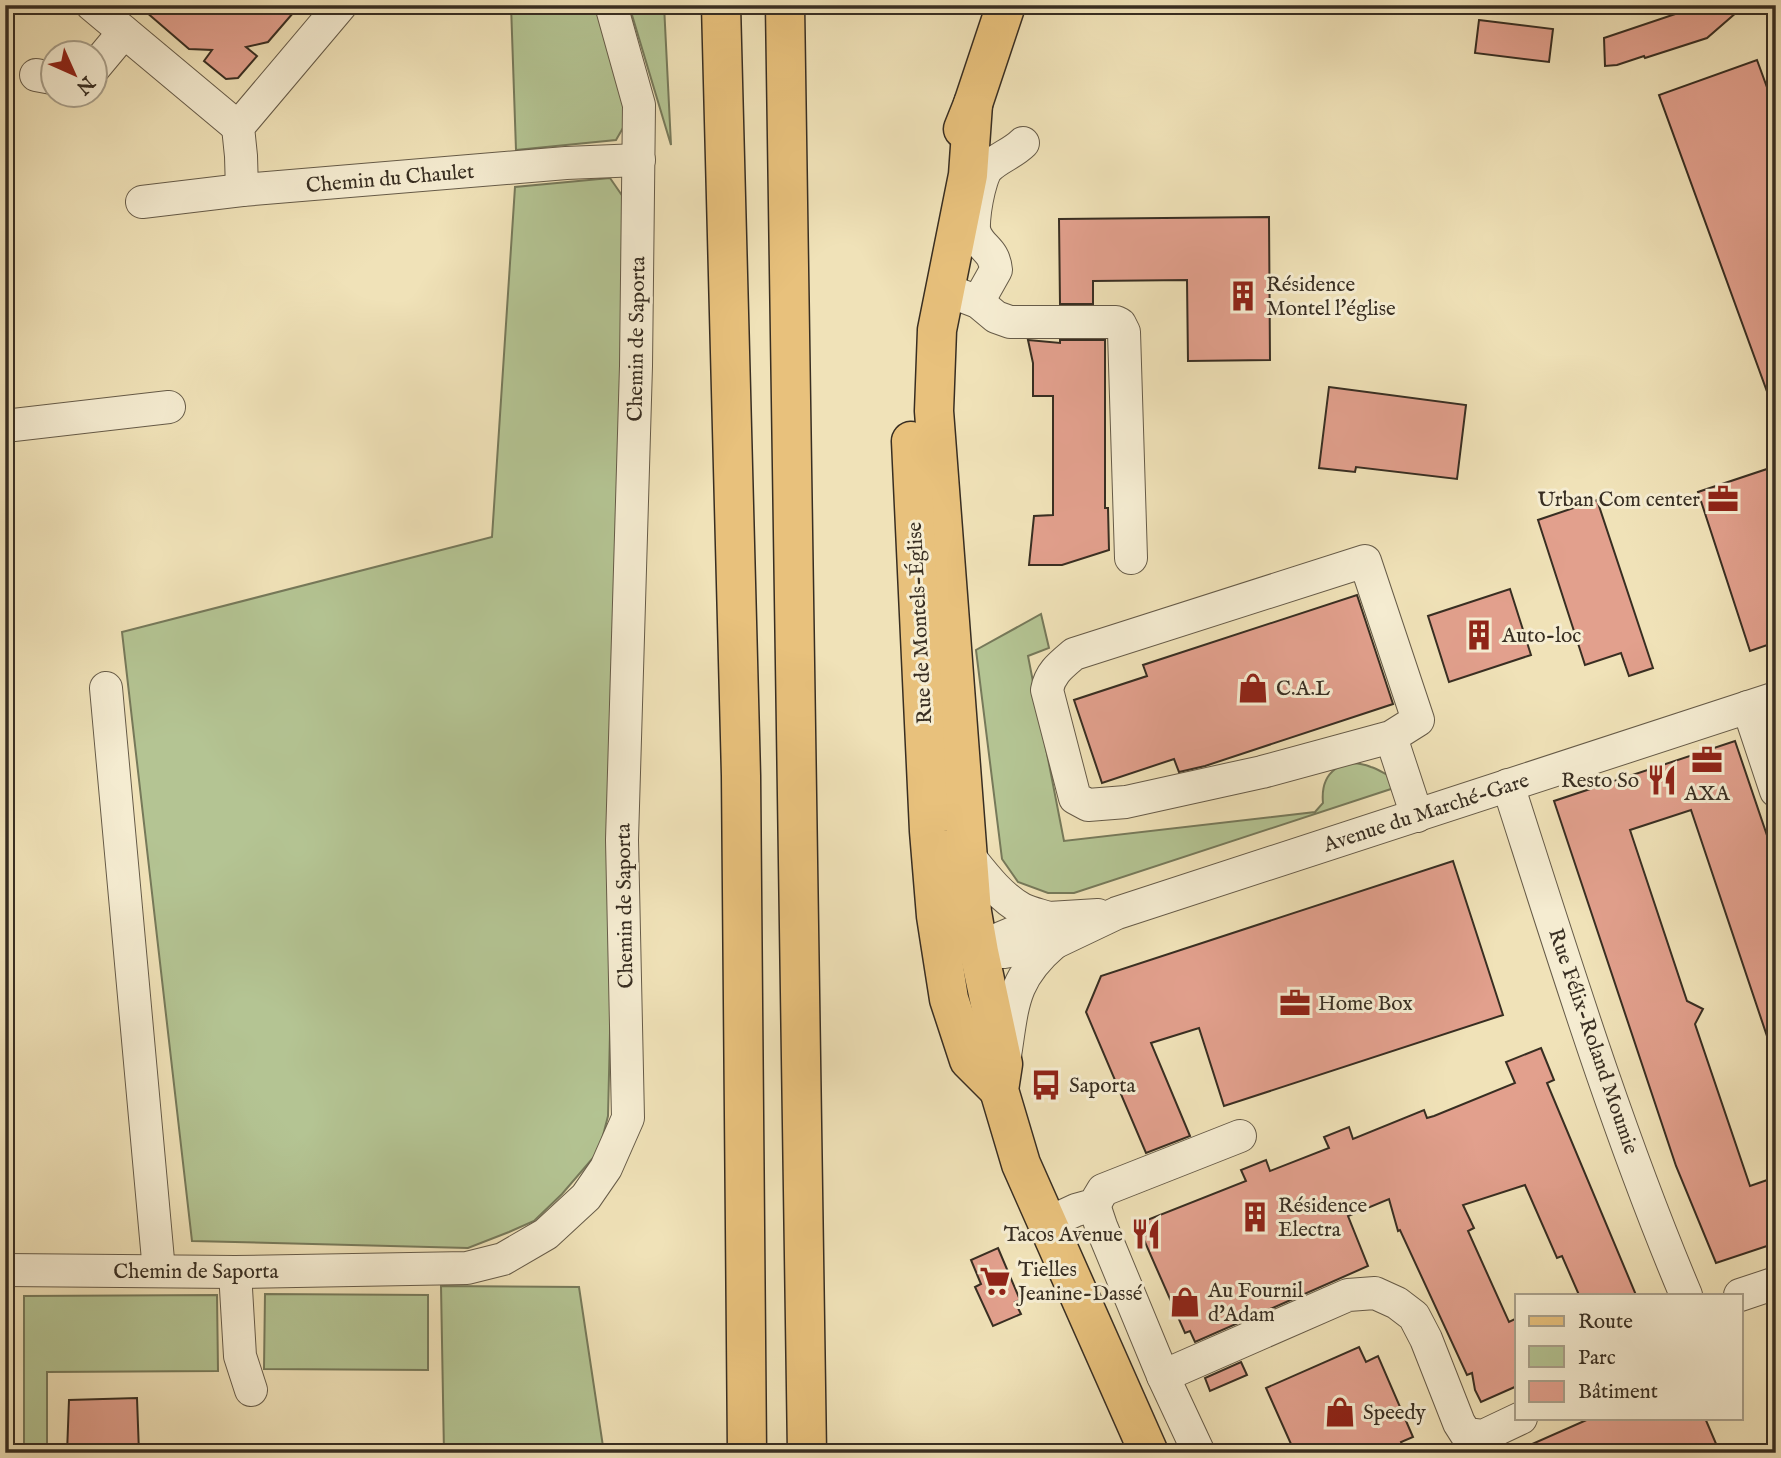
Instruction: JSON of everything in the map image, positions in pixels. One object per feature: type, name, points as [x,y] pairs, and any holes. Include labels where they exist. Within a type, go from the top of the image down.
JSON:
[{"type":"main road","points":[[721,5],[741,776],[747,1453]]},
{"type":"main road","points":[[785,5],[807,1453]]},
{"type":"main road","name":"Rue de Montels-Église","points":[[961,956],[972,912],[934,411],[937,330],[947,292],[927,243],[946,171],[973,104],[1006,5]]},
{"type":"main road","name":"Rue de Montels-Église","points":[[947,292],[913,341],[911,443],[929,831],[936,916],[961,956]]},
{"type":"main road","points":[[961,956],[949,999],[969,1060],[1001,1077],[1021,1164],[1149,1453]]},
{"type":"street","points":[[92,5],[238,127],[242,190]]},
{"type":"street","points":[[238,127],[341,5]]},
{"type":"street","name":"Chemin de Saporta","points":[[5,1270],[236,1272],[467,1268],[503,1259],[546,1234],[586,1197],[606,1168],[628,1118],[622,840],[636,380],[639,160],[639,105],[611,5]]},
{"type":"street","points":[[108,51],[124,32]]},
{"type":"street","points":[[947,292],[996,270],[992,255],[975,234],[973,223],[984,172],[1023,143]]},
{"type":"street","name":"Chemin du Chaulet","points":[[142,202],[242,190],[566,163],[639,160]]},
{"type":"street","points":[[947,292],[1010,323],[1116,322],[1122,327],[1131,558]]},
{"type":"street","points":[[5,426],[169,407]]},
{"type":"street","points":[[1365,561],[1418,720],[1391,737],[1262,772],[1126,802],[1088,805],[1075,798],[1047,690],[1049,679],[1058,667],[1074,654],[1365,561]]},
{"type":"street","points":[[106,688],[159,1270]]},
{"type":"street","points":[[1762,703],[1776,791]]},
{"type":"street","name":"Avenue du Marché-Gare","points":[[961,956],[1001,938],[1051,931],[1117,913],[1762,703]]},
{"type":"street","points":[[1391,737],[1417,816]]},
{"type":"street","name":"Rue Félix-Roland Moumie","points":[[1508,785],[1597,1055],[1686,1294]]},
{"type":"street","name":"Avenue du Marché-Gare","points":[[967,854],[985,877],[1009,900],[1051,931]]},
{"type":"street","points":[[1001,1077],[1016,992],[1051,931]]},
{"type":"street","points":[[1048,1223],[1094,1205],[1103,1190],[1240,1136]]},
{"type":"street","points":[[1094,1205],[1164,1376],[1199,1453]]},
{"type":"street","points":[[236,1272],[240,1356],[251,1390]]},
{"type":"street","points":[[1742,1294],[1776,1283]]},
{"type":"street","points":[[1164,1376],[1348,1295],[1375,1293],[1397,1303],[1414,1316],[1466,1434],[1483,1436],[1517,1420]]},
{"type":"green space","points":[[511,5],[598,5],[631,114],[616,140],[516,150]]},
{"type":"green space","points":[[629,5],[664,5],[671,145]]},
{"type":"green space","points":[[610,178],[630,207],[608,1116],[599,1151],[562,1194],[534,1221],[468,1248],[192,1241],[122,632],[492,537],[515,187]]},
{"type":"green space","points":[[1041,614],[1049,648],[1028,656],[1064,841],[1315,812],[1323,803],[1323,792],[1329,775],[1342,765],[1360,764],[1371,767],[1392,777],[1394,788],[1074,893],[1048,893],[1018,882],[1002,859],[976,650]]},
{"type":"green space","points":[[441,1286],[579,1287],[604,1453],[444,1453]]},
{"type":"green space","points":[[265,1294],[428,1295],[428,1370],[264,1369]]},
{"type":"green space","points":[[217,1295],[218,1371],[47,1372],[47,1453],[24,1453],[24,1296]]},
{"type":"building","points":[[138,5],[300,5],[268,42],[246,47],[257,56],[238,78],[226,79],[204,61],[212,50],[189,49]]},
{"type":"building","points":[[1702,5],[1745,5],[1707,38],[1645,58],[1644,56],[1605,66],[1604,38]]},
{"type":"building","points":[[1479,20],[1553,29],[1549,62],[1475,53]]},
{"type":"building","points":[[1757,60],[1776,112],[1776,408],[1773,408],[1659,95]]},
{"type":"building","name":"Résidence Montel l'église","points":[[1269,217],[1270,360],[1188,361],[1187,280],[1093,281],[1093,304],[1060,304],[1059,219]]},
{"type":"building","points":[[1028,340],[1060,343],[1060,340],[1105,340],[1105,508],[1108,508],[1109,550],[1062,565],[1029,565],[1034,516],[1053,515],[1053,396],[1033,396],[1033,363]]},
{"type":"building","points":[[1329,387],[1466,405],[1457,479],[1356,467],[1355,472],[1319,468]]},
{"type":"building","points":[[1776,466],[1776,642],[1750,651],[1698,492]]},
{"type":"building","points":[[1597,500],[1653,668],[1629,676],[1621,653],[1585,665],[1538,520]]},
{"type":"building","name":"Auto-loc","points":[[1510,589],[1531,655],[1449,682],[1428,616]]},
{"type":"building","name":"C.A.L","points":[[1357,595],[1393,704],[1205,766],[1179,772],[1174,759],[1102,783],[1074,700],[1147,676],[1143,665]]},
{"type":"building","points":[[1735,741],[1776,862],[1776,1050],[1772,1051],[1691,810],[1630,830],[1687,1001],[1703,1009],[1695,1024],[1750,1186],[1776,1177],[1776,1243],[1716,1263],[1676,1166],[1554,801]]},
{"type":"building","name":"Home Box","points":[[1453,861],[1503,1015],[1224,1106],[1199,1028],[1151,1043],[1190,1136],[1146,1153],[1086,1012],[1101,976]]},
{"type":"building","points":[[1541,1048],[1554,1080],[1547,1083],[1636,1294],[1579,1294],[1562,1256],[1557,1258],[1525,1185],[1463,1205],[1474,1228],[1468,1231],[1509,1322],[1515,1319],[1515,1387],[1481,1402],[1475,1390],[1472,1373],[1467,1375],[1400,1230],[1398,1231],[1389,1199],[1348,1216],[1368,1266],[1195,1342],[1190,1331],[1185,1333],[1137,1224],[1246,1181],[1241,1170],[1266,1160],[1270,1171],[1329,1148],[1324,1137],[1349,1127],[1353,1139],[1424,1110],[1427,1118],[1434,1116],[1515,1083],[1506,1062]]},
{"type":"building","points":[[998,1248],[1020,1300],[1015,1302],[1021,1314],[993,1326],[975,1287],[981,1284],[971,1260]]},
{"type":"building","name":"Speedy","points":[[1359,1347],[1366,1362],[1378,1356],[1413,1437],[1401,1442],[1406,1453],[1295,1453],[1266,1388]]},
{"type":"building","points":[[1241,1362],[1247,1375],[1210,1391],[1205,1378]]},
{"type":"building","points":[[137,1398],[139,1453],[67,1453],[69,1400]]},
{"type":"building","points":[[1586,1420],[1706,1420],[1720,1453],[1512,1453]]},
{"type":"place","name":"Résidence Montel l'église","points":[[1243,296]]},
{"type":"place","name":"Urban Com center","points":[[1723,499]]},
{"type":"place","name":"Auto-loc","points":[[1479,635]]},
{"type":"place","name":"C.A.L","points":[[1253,688]]},
{"type":"place","name":"AXA","points":[[1707,760]]},
{"type":"place","name":"Resto So","points":[[1662,780]]},
{"type":"place","name":"Home Box","points":[[1295,1003]]},
{"type":"place","name":"Saporta","points":[[1046,1085]]},
{"type":"place","name":"Résidence Electra","points":[[1255,1217]]},
{"type":"place","name":"Tacos Avenue","points":[[1146,1234]]},
{"type":"place","name":"Tielles Jeanine-Dassé","points":[[995,1281]]},
{"type":"place","name":"Au Fournil d'Adam","points":[[1185,1302]]},
{"type":"place","name":"Speedy","points":[[1340,1412]]}]
